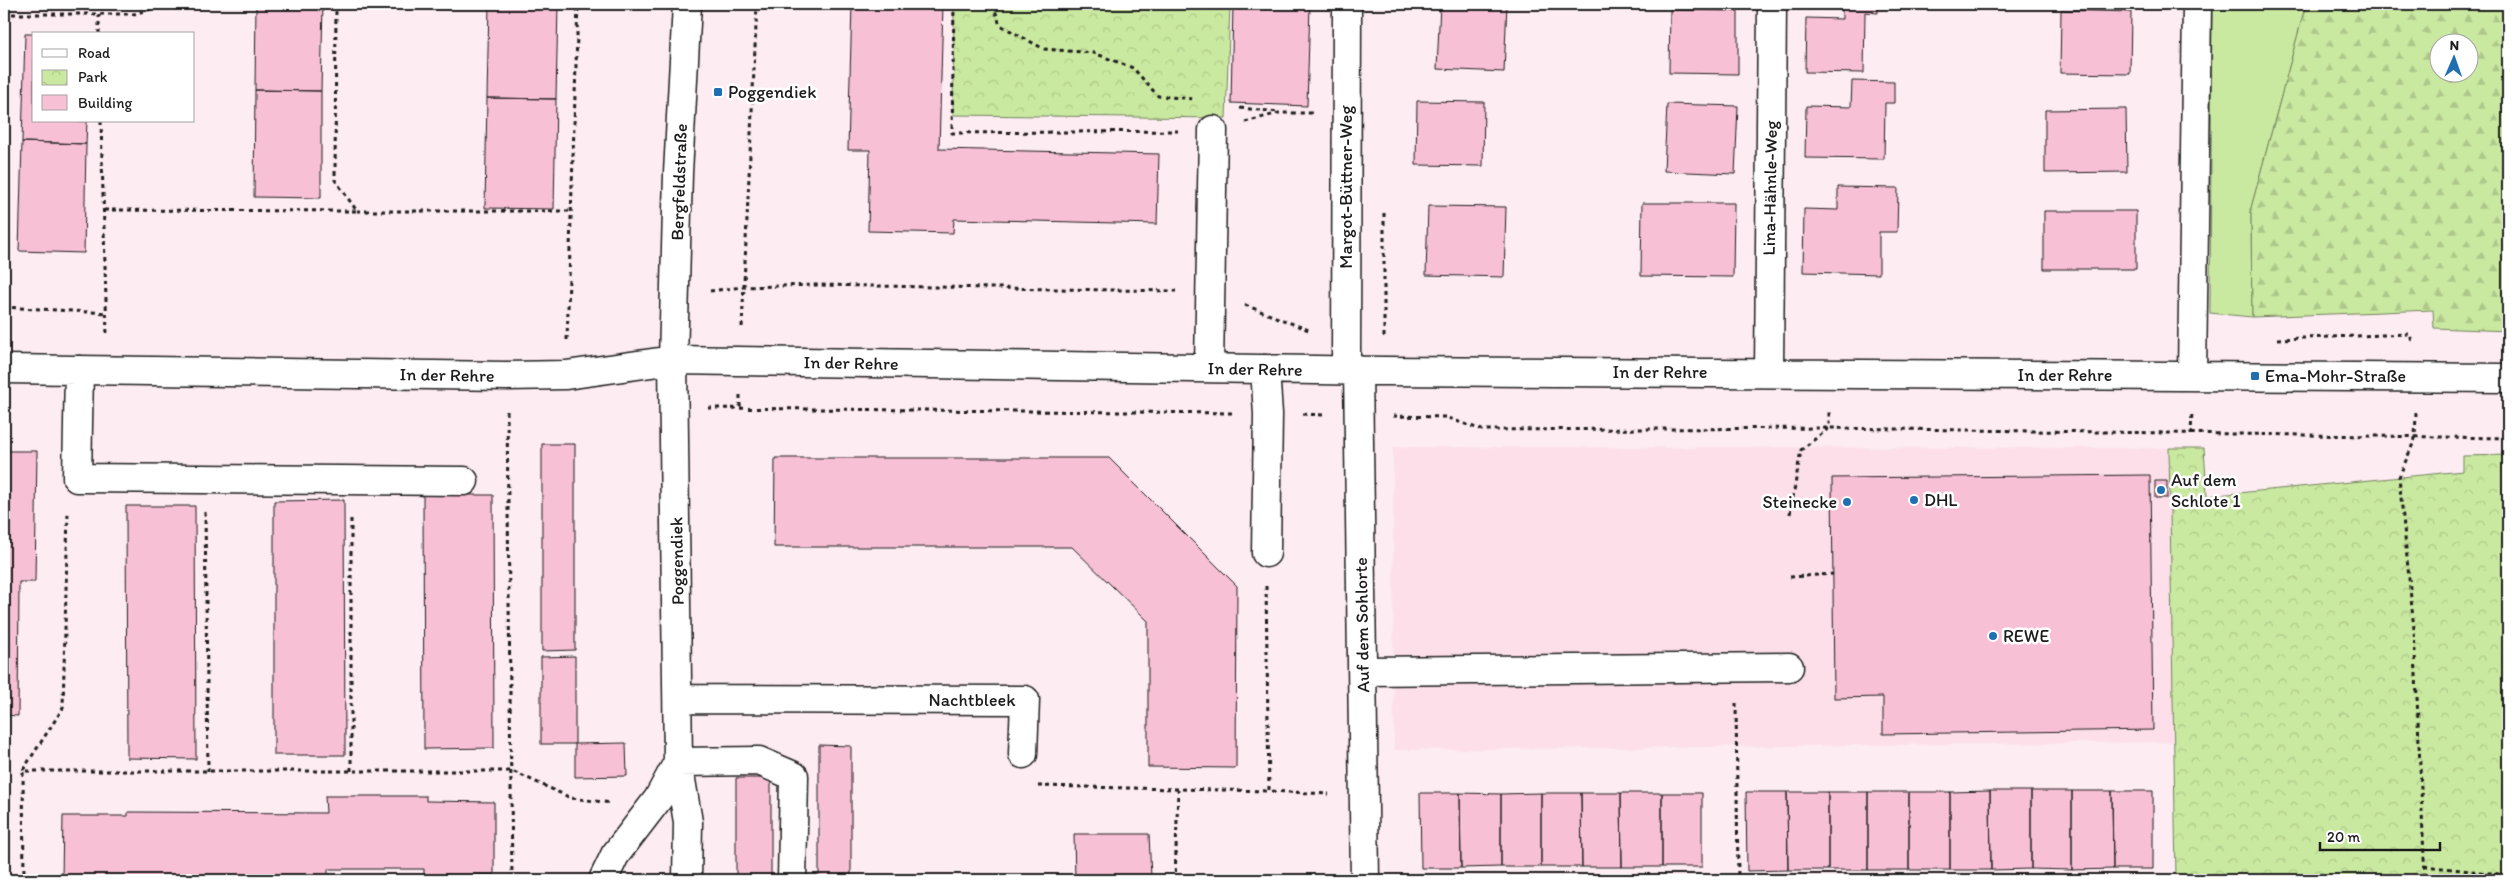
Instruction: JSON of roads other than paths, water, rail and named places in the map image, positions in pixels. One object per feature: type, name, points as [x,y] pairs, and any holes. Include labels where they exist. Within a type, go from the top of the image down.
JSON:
[{"type":"street","name":"Bergfeldstraße","points":[[673,360],[686,4]]},
{"type":"street","name":"Margot-Büttner-Weg","points":[[1347,4],[1345,114],[1350,361]]},
{"type":"street","name":"Lina-Hähnle-Weg","points":[[1769,373],[1772,4]]},
{"type":"street","points":[[2192,375],[2197,4]]},
{"type":"street","points":[[1209,368],[1213,130]]},
{"type":"street","name":"In der Rehre","points":[[4,369],[507,376],[566,375],[673,360],[1265,369],[1350,361],[1385,370],[2508,378]]},
{"type":"street","name":"Poggendiek","points":[[673,360],[679,700],[678,762],[688,822],[687,880]]},
{"type":"street","name":"Auf dem Sohlorte","points":[[1350,361],[1358,416],[1365,880]]},
{"type":"street","points":[[1265,369],[1268,414],[1266,552]]},
{"type":"street","points":[[79,370],[77,478],[464,481]]},
{"type":"street","points":[[1363,671],[1789,667]]},
{"type":"street","name":"Nachtbleek","points":[[679,700],[1024,700],[1023,754]]},
{"type":"street","points":[[678,762],[759,761],[794,776],[792,880]]},
{"type":"street","name":"Poggendiek","points":[[603,880],[615,855],[658,799],[678,762]]},
{"type":"place","name":"Poggendiek","points":[[718,92]]},
{"type":"place","name":"Ema-Mohr-Straße","points":[[2255,376]]},
{"type":"place","name":"Auf dem Schlote 1","points":[[2161,490]]},
{"type":"place","name":"DHL","points":[[1914,500]]},
{"type":"place","name":"Steinecke","points":[[1847,502]]},
{"type":"place","name":"REWE","points":[[1993,636]]}]
